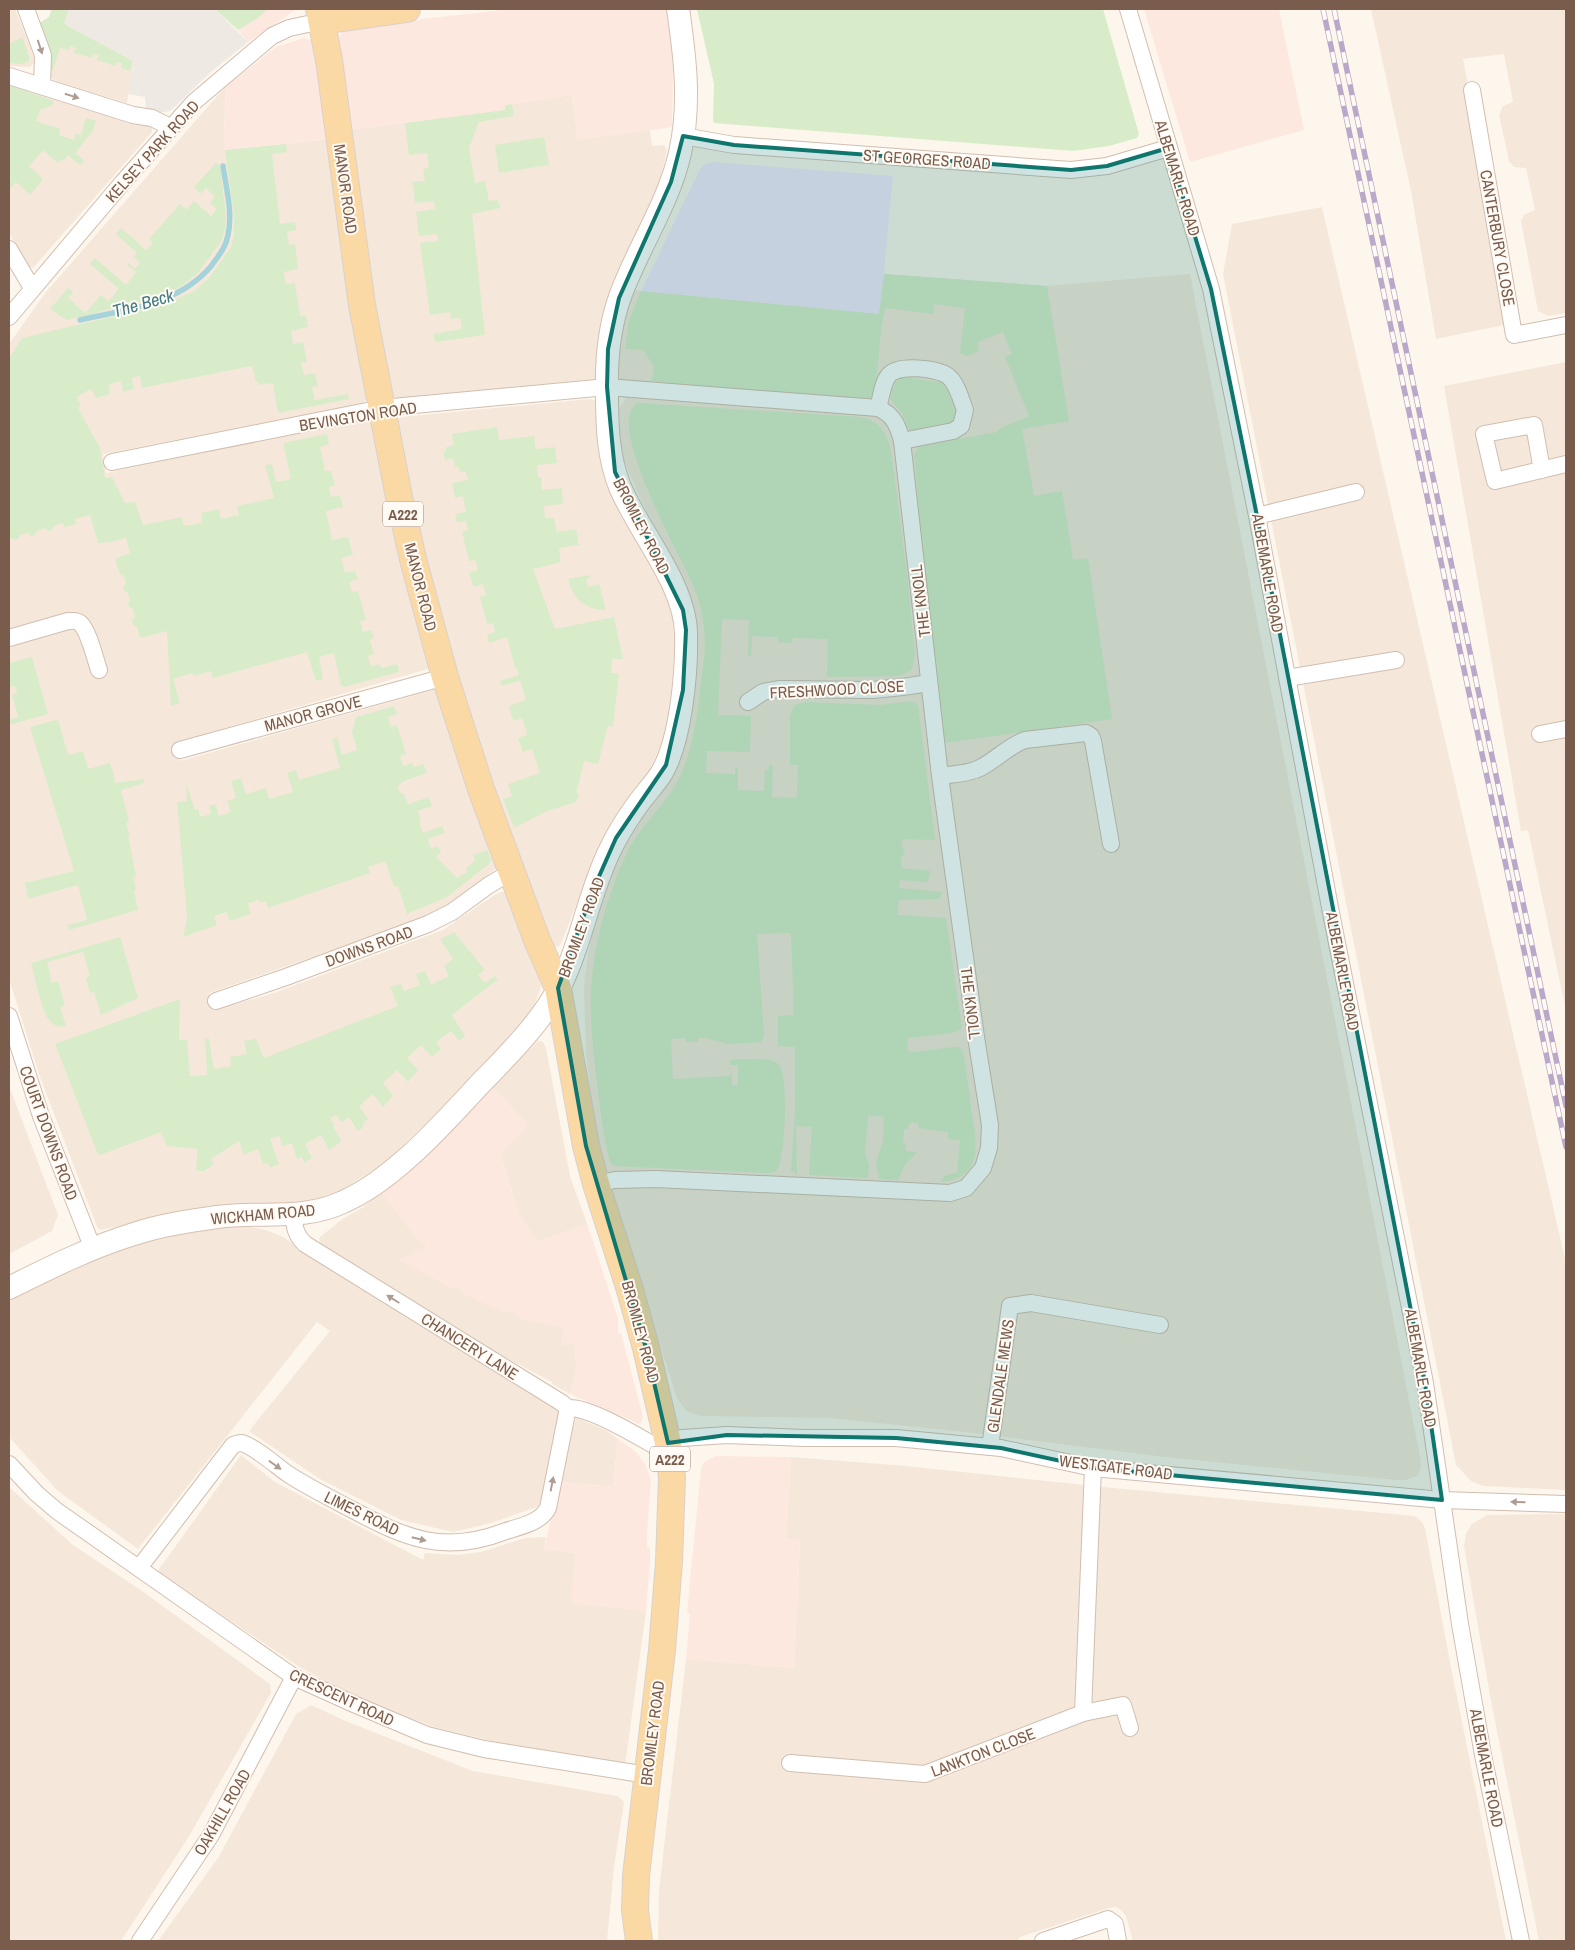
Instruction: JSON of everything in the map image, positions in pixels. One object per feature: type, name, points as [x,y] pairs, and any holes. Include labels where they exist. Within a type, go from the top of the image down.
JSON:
[{"type":"main road","points":[[320,15],[407,9]]},
{"type":"main road","name":"BROMLEY ROAD","points":[[639,1941],[635,1910],[636,1876],[662,1650],[669,1562],[672,1477],[668,1443],[657,1391],[632,1298],[596,1184],[578,1107],[564,1012],[558,988],[568,966],[593,890],[608,853],[636,807],[660,776],[666,765],[675,736],[683,690],[686,630],[683,610],[671,582],[634,516],[615,472],[609,439],[607,387],[610,340],[620,298],[671,182],[683,136],[687,87],[678,9]]},
{"type":"main road","name":"MANOR ROAD","points":[[320,15],[329,60],[359,287],[413,559],[445,677],[481,789],[536,940],[558,988]]},
{"type":"main road","name":"WICKHAM ROAD","points":[[9,1288],[93,1249],[142,1232],[194,1221],[236,1215],[294,1215],[315,1212],[344,1202],[371,1186],[399,1164],[457,1108],[504,1059],[543,1013],[558,988]]},
{"type":"street","points":[[26,9],[43,55],[42,86]]},
{"type":"street","name":"ALBEMARLE ROAD","points":[[1128,9],[1211,289],[1257,516],[1374,1134],[1425,1383],[1460,1624],[1483,1755],[1521,1941]]},
{"type":"street","name":"KELSEY PARK ROAD","points":[[9,316],[170,127],[213,85],[272,36],[320,15]]},
{"type":"street","points":[[9,76],[133,115],[152,118],[170,127]]},
{"type":"street","name":"CANTERBURY CLOSE","points":[[1472,90],[1514,335],[1566,325]]},
{"type":"street","name":"ST GEORGES ROAD","points":[[683,136],[734,145],[1071,170],[1107,166],[1168,148]]},
{"type":"street","points":[[9,249],[32,288]]},
{"type":"street","points":[[607,387],[878,408],[887,377],[892,372],[909,367],[943,373],[949,377],[965,410],[961,426],[953,431],[902,441]]},
{"type":"street","name":"BEVINGTON ROAD","points":[[112,462],[382,408],[607,387]]},
{"type":"street","name":"THE KNOLL","points":[[596,1184],[615,1180],[656,1179],[950,1194],[959,1192],[973,1182],[983,1168],[987,1158],[990,1125],[940,776],[902,441],[893,418],[888,412],[878,408]]},
{"type":"street","points":[[1542,470],[1566,464]]},
{"type":"street","points":[[1257,516],[1356,492]]},
{"type":"street","points":[[9,638],[76,620],[80,622],[84,629],[98,670]]},
{"type":"street","points":[[1287,678],[1396,660]]},
{"type":"street","name":"MANOR GROVE","points":[[180,750],[445,677]]},
{"type":"street","name":"FRESHWOOD CLOSE","points":[[748,702],[763,692],[780,689],[880,690],[929,683]]},
{"type":"street","points":[[1540,734],[1566,729]]},
{"type":"street","points":[[940,776],[968,772],[980,768],[1025,740],[1086,733],[1093,741],[1111,844]]},
{"type":"street","name":"DOWNS ROAD","points":[[216,1000],[286,977],[428,924],[452,912],[499,878],[512,872]]},
{"type":"street","name":"COURT DOWNS ROAD","points":[[9,1016],[42,1116],[93,1249]]},
{"type":"street","name":"CHANCERY LANE","points":[[294,1215],[296,1233],[305,1244],[568,1408],[582,1409],[654,1446],[668,1443]]},
{"type":"street","name":"GLENDALE MEWS","points":[[990,1447],[1010,1306],[1031,1303],[1160,1325]]},
{"type":"street","name":"LIMES ROAD","points":[[139,1568],[233,1444],[241,1443],[319,1492],[393,1530],[429,1541],[457,1543],[486,1539],[537,1520],[548,1508],[568,1408]]},
{"type":"street","name":"WESTGATE ROAD","points":[[668,1443],[682,1438],[727,1435],[804,1438],[896,1438],[990,1447],[1093,1468],[1442,1500],[1566,1504]]},
{"type":"street","name":"CRESCENT ROAD","points":[[9,1464],[36,1494],[57,1511],[294,1677],[427,1735],[484,1748],[647,1775]]},
{"type":"street","points":[[1083,1714],[1093,1468]]},
{"type":"street","name":"OAKHILL ROAD","points":[[140,1941],[212,1835],[294,1677]]},
{"type":"street","name":"LANKTON CLOSE","points":[[790,1763],[925,1774],[1083,1714],[1123,1705],[1130,1728]]},
{"type":"street","points":[[1044,1941],[1108,1920],[1115,1924],[1118,1941]]},
{"type":"highlighted area","points":[[683,136],[734,145],[1071,170],[1107,166],[1168,148],[1211,289],[1257,516],[1425,1383],[1442,1500],[1093,1468],[1001,1448],[896,1438],[727,1435],[668,1443],[646,1348],[586,1146],[558,988],[593,890],[616,838],[666,765],[683,690],[686,630],[683,610],[615,472],[607,387],[608,349],[619,298],[671,182]]},
{"type":"shaded area","points":[[9,9],[15,9],[33,54],[34,63],[30,67],[9,66]]},
{"type":"shaded area","points":[[52,9],[69,9],[64,24],[134,61],[127,103],[57,82],[51,78],[38,24],[49,17]]},
{"type":"shaded area","points":[[69,9],[215,9],[248,42],[213,70],[170,111],[157,113],[146,109],[145,97],[128,94],[134,61],[64,24]]},
{"type":"shaded area","points":[[268,9],[297,9],[248,42],[238,30],[257,19]]},
{"type":"shaded area","points":[[512,9],[668,9],[673,70],[672,126],[578,139],[572,95],[505,105],[506,110],[348,130],[337,40],[343,31],[350,27]]},
{"type":"shaded area","points":[[1144,9],[1279,9],[1304,130],[1190,162]]},
{"type":"shaded area","points":[[1371,9],[1566,9],[1566,313],[1548,316],[1538,311],[1521,221],[1524,215],[1535,210],[1526,168],[1514,167],[1509,161],[1499,115],[1503,106],[1513,102],[1504,54],[1463,59],[1513,315],[1504,325],[1436,339],[1411,191]]},
{"type":"shaded area","points":[[304,38],[312,41],[331,139],[225,150],[226,86],[276,47]]},
{"type":"shaded area","points":[[9,85],[135,125],[142,122],[152,127],[152,132],[33,268],[26,266],[9,232]]},
{"type":"shaded area","points":[[226,86],[224,131],[226,150],[331,139],[367,399],[361,404],[103,454],[106,473],[363,420],[372,420],[431,668],[178,742],[180,761],[437,689],[498,867],[457,899],[433,913],[209,993],[214,1010],[274,993],[443,930],[496,894],[505,891],[508,892],[539,975],[541,987],[534,1006],[522,1024],[455,1096],[384,1163],[343,1189],[329,1196],[304,1203],[193,1211],[100,1230],[97,1227],[40,1077],[9,979],[9,344],[46,292]]},
{"type":"shaded area","points":[[572,95],[578,139],[650,130],[652,146],[664,145],[667,150],[661,178],[634,238],[597,379],[390,399],[348,130],[505,110],[505,105]]},
{"type":"shaded area","points":[[713,162],[893,176],[880,314],[641,291],[700,169],[705,164]]},
{"type":"shaded area","points":[[1322,207],[1566,1263],[1566,1490],[1483,1486],[1471,1481],[1456,1465],[1223,274],[1232,224]]},
{"type":"shaded area","points":[[884,274],[1047,286],[1190,274],[1420,1457],[1421,1468],[1417,1476],[1406,1480],[1396,1480],[1165,1457],[964,1432],[830,1418],[700,1416],[686,1411],[677,1398],[603,1170],[593,1116],[586,1051],[585,975],[593,925],[617,854],[641,816],[697,634],[696,620],[687,593],[639,496],[623,458],[619,408],[625,400],[625,383],[617,377],[617,348],[632,290],[879,314]]},
{"type":"shaded area","points":[[1566,362],[1566,1011],[1528,830],[1521,831],[1444,386]]},
{"type":"shaded area","points":[[590,399],[596,401],[673,616],[675,671],[670,716],[660,748],[649,772],[588,875],[562,941],[559,946],[553,948],[547,942],[442,634],[395,421],[401,417]]},
{"type":"shaded area","points":[[538,1041],[543,1042],[546,1048],[570,1176],[587,1224],[537,1242],[519,1215],[500,1154],[493,1087]]},
{"type":"shaded area","points":[[9,1086],[58,1215],[52,1231],[9,1254]]},
{"type":"shaded area","points":[[493,1087],[528,1125],[500,1155],[519,1215],[537,1242],[587,1224],[618,1318],[618,1333],[621,1333],[643,1417],[640,1424],[570,1394],[577,1367],[574,1345],[570,1343],[561,1345],[565,1328],[522,1319],[512,1311],[505,1313],[466,1295],[459,1288],[453,1288],[399,1260],[428,1246],[416,1238],[382,1192]]},
{"type":"shaded area","points":[[382,1192],[408,1226],[428,1247],[400,1260],[453,1288],[459,1288],[466,1295],[565,1328],[561,1345],[571,1343],[574,1345],[577,1367],[570,1394],[552,1384],[552,1382],[476,1342],[321,1244],[319,1238],[341,1220],[362,1208]]},
{"type":"shaded area","points":[[227,1222],[266,1230],[283,1237],[563,1413],[543,1503],[537,1507],[491,1523],[453,1532],[401,1520],[320,1479],[249,1431],[330,1331],[317,1322],[138,1549],[58,1491],[9,1437],[9,1300],[95,1258],[156,1236]]},
{"type":"shaded area","points":[[576,1417],[607,1431],[618,1439],[613,1487],[560,1482]]},
{"type":"shaded area","points":[[618,1439],[636,1452],[645,1464],[651,1480],[647,1534],[650,1561],[646,1611],[571,1603],[576,1553],[544,1549],[560,1482],[613,1487]]},
{"type":"shaded area","points":[[241,1455],[275,1482],[423,1560],[425,1553],[457,1555],[481,1552],[525,1538],[546,1537],[544,1549],[576,1553],[572,1602],[646,1611],[625,1766],[613,1770],[434,1727],[360,1699],[301,1668],[157,1572]]},
{"type":"shaded area","points":[[716,1456],[791,1457],[786,1538],[800,1540],[794,1668],[686,1659],[690,1613],[687,1613],[701,1469],[705,1461]]},
{"type":"shaded area","points":[[791,1457],[907,1466],[1103,1487],[1415,1516],[1422,1522],[1425,1528],[1506,1941],[1133,1941],[1126,1916],[1120,1909],[1115,1907],[1026,1935],[1017,1941],[658,1941],[659,1890],[686,1659],[794,1668],[800,1541],[786,1538]]},
{"type":"shaded area","points":[[9,1487],[73,1545],[142,1591],[270,1684],[271,1693],[188,1838],[121,1941],[9,1941]]},
{"type":"shaded area","points":[[1566,1514],[1566,1941],[1539,1941],[1491,1701],[1464,1546],[1466,1534],[1472,1524],[1487,1515]]},
{"type":"shaded area","points":[[311,1705],[348,1722],[473,1771],[618,1796],[624,1802],[614,1867],[607,1941],[158,1941],[218,1858],[296,1714]]},
{"type":"green space","points":[[52,9],[69,9],[64,24],[133,61],[130,71],[121,68],[122,63],[117,62],[115,66],[97,60],[99,55],[93,54],[92,58],[74,53],[76,48],[70,46],[69,50],[60,48],[53,70],[50,70],[38,24],[49,17]]},
{"type":"green space","points":[[215,9],[268,9],[257,19],[238,30]]},
{"type":"green space","points":[[697,9],[1103,9],[1139,134],[1137,138],[1109,146],[1073,151],[714,123],[714,84]]},
{"type":"green space","points":[[22,37],[29,61],[22,64],[9,63],[9,44]]},
{"type":"green space","points":[[9,85],[54,101],[52,105],[40,110],[36,121],[60,129],[59,135],[74,140],[76,134],[81,135],[86,118],[96,121],[92,132],[75,153],[84,161],[80,165],[68,155],[63,161],[61,159],[58,163],[43,150],[29,166],[43,179],[30,195],[16,182],[9,190]]},
{"type":"green space","points":[[512,104],[514,116],[479,122],[469,148],[475,183],[485,181],[489,201],[497,200],[501,208],[472,214],[485,335],[435,342],[433,334],[462,329],[460,318],[451,319],[450,312],[430,315],[420,243],[438,241],[437,234],[419,236],[416,212],[435,209],[434,201],[415,203],[412,182],[425,181],[423,169],[429,168],[427,153],[409,155],[405,123],[505,110],[505,105]]},
{"type":"green space","points":[[544,137],[549,165],[499,173],[495,145]]},
{"type":"green space","points":[[286,144],[287,152],[272,154],[280,224],[295,222],[296,230],[287,232],[289,245],[295,244],[298,269],[284,272],[286,284],[295,283],[300,316],[306,315],[308,327],[291,331],[293,344],[303,342],[307,362],[301,363],[304,375],[315,373],[318,386],[312,387],[315,400],[348,394],[349,399],[278,413],[273,383],[259,385],[256,382],[252,366],[142,388],[140,376],[132,378],[134,389],[123,392],[121,381],[109,384],[110,394],[96,398],[91,389],[77,397],[81,406],[78,408],[100,448],[105,478],[112,477],[125,503],[135,502],[143,525],[182,517],[184,526],[202,523],[201,513],[219,509],[221,519],[239,515],[237,506],[274,498],[265,465],[272,464],[276,482],[291,479],[283,443],[327,434],[329,444],[320,447],[325,471],[331,471],[335,485],[329,487],[331,497],[340,495],[343,507],[326,511],[332,540],[348,537],[353,555],[341,558],[345,573],[355,571],[358,579],[349,582],[352,592],[358,591],[366,620],[360,621],[363,632],[371,630],[374,638],[370,640],[374,654],[368,656],[371,666],[380,664],[381,668],[397,664],[399,672],[344,687],[341,685],[334,653],[319,657],[323,679],[316,681],[307,652],[213,678],[211,671],[194,676],[192,673],[173,679],[180,703],[171,706],[167,631],[140,638],[137,627],[133,625],[132,620],[135,618],[133,609],[129,607],[128,593],[124,590],[123,586],[126,585],[124,576],[120,574],[115,559],[130,553],[126,538],[98,543],[90,515],[75,519],[76,524],[64,527],[63,523],[54,526],[52,530],[47,531],[46,528],[37,531],[35,535],[30,536],[29,533],[20,535],[18,539],[9,539],[9,359],[22,338],[166,304],[194,291],[209,278],[231,247],[234,235],[234,216],[225,150]]},
{"type":"green space","points":[[216,163],[220,166],[226,216],[225,229],[222,240],[198,273],[182,286],[163,296],[67,320],[50,309],[68,288],[73,292],[68,298],[85,313],[101,295],[109,301],[119,289],[90,264],[95,258],[126,285],[136,272],[127,265],[129,263],[135,269],[140,263],[134,257],[137,253],[116,234],[121,228],[146,250],[153,243],[149,239],[180,204],[187,210],[194,201],[211,216],[217,209],[210,203],[215,197],[206,188],[200,194],[194,187]]},
{"type":"green space","points":[[884,274],[1047,286],[1069,421],[1022,429],[1034,496],[1062,491],[1073,560],[1088,558],[1112,719],[945,743],[923,558],[914,454],[919,447],[924,445],[997,432],[997,430],[1029,416],[1005,357],[1012,354],[1003,332],[977,342],[979,351],[967,356],[960,353],[965,308],[934,304],[933,314],[885,308],[881,330],[875,398],[856,399],[715,389],[652,381],[654,366],[643,350],[625,349],[629,320],[641,291],[879,314]]},
{"type":"green space","points":[[906,377],[944,383],[958,414],[954,424],[911,432],[902,413],[890,399],[896,382]]},
{"type":"green space","points":[[638,403],[861,417],[879,426],[889,443],[907,574],[915,654],[912,669],[898,676],[827,677],[828,639],[793,638],[792,643],[778,642],[778,637],[752,636],[751,655],[748,656],[749,620],[722,619],[718,715],[751,716],[750,752],[707,751],[706,773],[735,774],[735,768],[738,768],[738,790],[764,791],[765,769],[769,770],[769,765],[773,765],[772,797],[797,798],[798,765],[790,765],[790,715],[795,705],[805,702],[880,705],[912,701],[918,705],[935,840],[902,839],[905,852],[901,858],[901,868],[930,871],[928,882],[900,880],[899,888],[942,892],[939,899],[899,900],[897,915],[946,918],[962,1028],[953,1033],[908,1038],[907,1051],[915,1052],[959,1047],[963,1051],[976,1145],[975,1156],[971,1166],[965,1173],[955,1179],[940,1182],[944,1176],[957,1172],[960,1140],[948,1139],[948,1132],[919,1128],[918,1124],[912,1122],[907,1129],[904,1129],[903,1143],[906,1143],[906,1151],[917,1152],[904,1166],[898,1180],[879,1179],[876,1163],[883,1141],[884,1117],[868,1115],[865,1154],[869,1165],[868,1178],[809,1175],[812,1127],[796,1126],[797,1174],[791,1171],[795,1111],[795,1047],[778,1046],[778,1016],[794,1015],[791,933],[757,934],[764,1035],[761,1042],[728,1044],[706,1038],[698,1038],[698,1042],[686,1042],[686,1038],[671,1039],[673,1079],[730,1076],[730,1073],[732,1073],[732,1085],[738,1085],[738,1065],[730,1065],[730,1060],[763,1059],[770,1060],[779,1065],[784,1084],[785,1115],[783,1148],[777,1169],[774,1172],[768,1173],[614,1166],[610,1162],[602,1122],[592,1036],[591,989],[598,939],[612,889],[625,857],[642,828],[676,784],[687,760],[696,722],[705,651],[704,623],[697,594],[648,491],[637,462],[630,435],[630,415]]},
{"type":"green space","points":[[497,427],[499,440],[534,436],[536,449],[555,447],[557,463],[537,465],[538,477],[541,477],[542,490],[562,488],[563,504],[544,506],[545,518],[554,518],[557,532],[576,529],[579,545],[559,548],[561,562],[533,569],[555,629],[614,617],[623,659],[612,659],[611,673],[619,673],[613,727],[608,726],[598,764],[584,761],[576,793],[579,794],[576,802],[547,811],[514,828],[503,799],[512,796],[508,784],[540,773],[532,749],[523,752],[518,738],[527,735],[522,718],[513,721],[509,706],[526,700],[520,681],[502,686],[500,681],[519,675],[515,668],[507,637],[489,643],[487,635],[495,632],[493,623],[487,624],[480,597],[486,595],[483,584],[474,587],[469,572],[478,570],[475,560],[469,561],[462,532],[468,530],[466,521],[457,523],[455,514],[466,512],[463,496],[455,498],[452,483],[468,480],[466,472],[460,472],[459,467],[455,467],[453,458],[445,460],[443,452],[446,451],[446,447],[454,445],[452,434]]},
{"type":"green space","points":[[589,575],[590,579],[586,579],[588,587],[599,584],[606,610],[592,608],[581,602],[570,586],[568,579]]},
{"type":"green space","points":[[32,657],[48,714],[9,725],[9,720],[18,717],[12,695],[17,693],[15,686],[10,687],[9,663]]},
{"type":"green space","points":[[394,706],[397,714],[388,717],[391,727],[397,725],[406,754],[400,756],[403,766],[412,763],[414,767],[423,764],[427,773],[404,781],[398,786],[399,792],[404,794],[408,804],[429,797],[432,806],[418,811],[423,833],[442,826],[445,833],[428,839],[431,849],[438,846],[441,852],[436,857],[457,878],[467,872],[466,869],[475,860],[473,855],[487,850],[491,860],[489,864],[447,897],[407,914],[398,886],[394,887],[385,861],[368,867],[370,873],[268,908],[266,901],[260,903],[259,900],[248,903],[251,914],[230,921],[226,912],[214,916],[217,925],[183,937],[187,919],[177,802],[187,801],[186,783],[195,810],[198,809],[200,817],[211,814],[209,806],[216,804],[219,816],[231,812],[227,801],[236,798],[231,781],[241,778],[246,794],[266,788],[269,799],[293,792],[287,773],[296,770],[299,780],[340,768],[332,739],[337,737],[342,755],[357,750],[352,732],[356,717]]},
{"type":"green space","points":[[56,720],[59,722],[68,755],[83,751],[88,769],[110,763],[115,783],[144,779],[144,783],[121,790],[129,821],[126,823],[130,835],[128,836],[136,876],[133,877],[138,910],[69,930],[68,925],[87,920],[78,885],[28,899],[25,883],[74,871],[30,727]]},
{"type":"green space","points":[[454,932],[485,970],[478,975],[485,983],[495,976],[498,979],[452,1015],[465,1036],[459,1041],[451,1031],[436,1042],[441,1049],[432,1057],[421,1045],[407,1058],[418,1070],[408,1082],[397,1070],[383,1083],[393,1095],[383,1107],[373,1094],[359,1106],[368,1119],[364,1122],[362,1128],[358,1131],[349,1117],[341,1122],[336,1115],[330,1118],[335,1126],[333,1127],[342,1141],[329,1150],[321,1135],[305,1144],[312,1158],[304,1163],[302,1157],[297,1159],[292,1143],[283,1146],[279,1136],[270,1139],[279,1164],[270,1168],[268,1163],[263,1164],[258,1149],[244,1155],[239,1141],[211,1159],[214,1164],[204,1171],[196,1171],[198,1149],[167,1146],[161,1132],[103,1154],[99,1155],[97,1152],[55,1044],[180,999],[179,1040],[187,1040],[190,1076],[207,1075],[205,1039],[209,1038],[214,1069],[231,1066],[230,1057],[247,1054],[244,1041],[256,1039],[264,1058],[398,1006],[390,987],[401,984],[404,991],[420,985],[416,974],[425,971],[431,985],[449,976],[444,966],[453,959],[440,939]]},
{"type":"green space","points":[[120,937],[138,998],[101,1015],[94,992],[90,993],[86,978],[90,976],[83,952],[47,962],[52,983],[58,981],[65,1005],[60,1007],[66,1026],[59,1027],[52,1024],[43,1009],[31,963]]},
{"type":"waterway","name":"The Beck","points":[[80,320],[134,308],[168,297],[184,289],[212,265],[226,243],[230,218],[223,166]]},
{"type":"railway","points":[[1323,9],[1566,1147]]},
{"type":"railway","points":[[1334,9],[1566,1106]]}]
